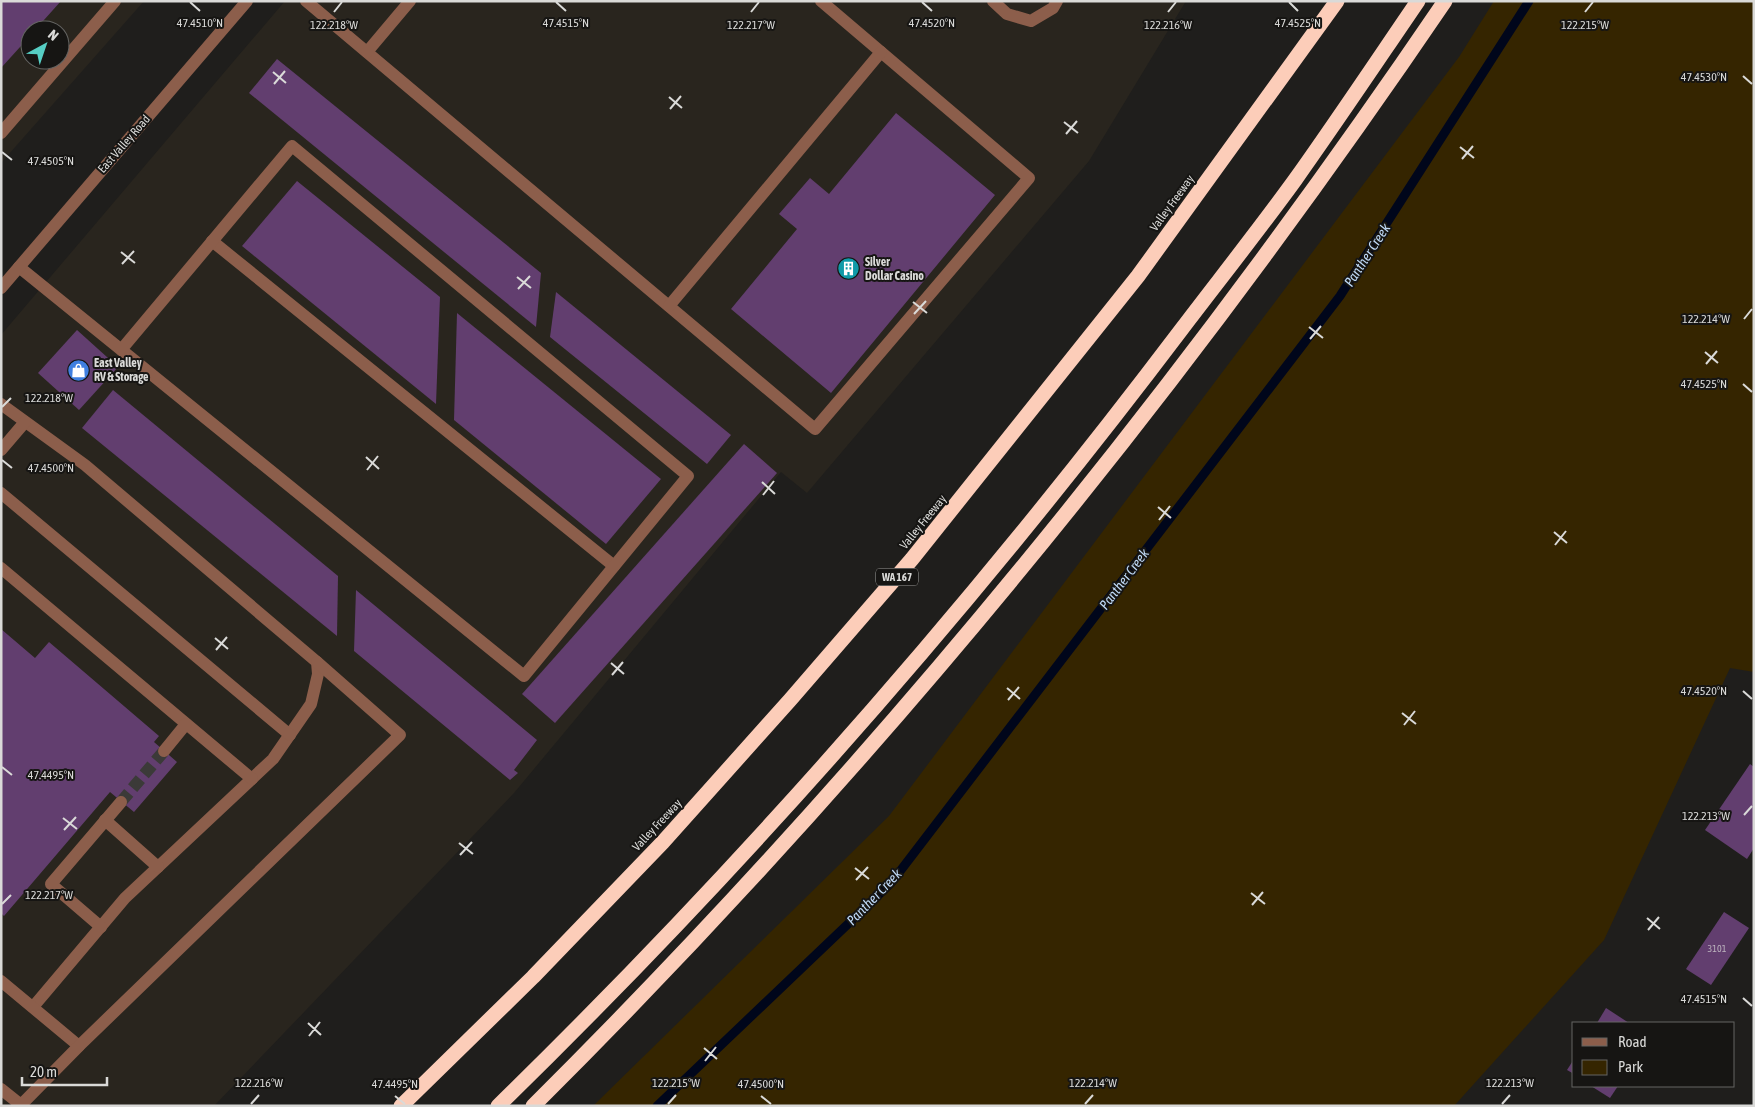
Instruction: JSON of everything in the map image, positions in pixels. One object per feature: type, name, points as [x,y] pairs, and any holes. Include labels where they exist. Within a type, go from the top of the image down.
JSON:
[{"type":"highway","name":"Valley Freeway","points":[[401,1106],[533,977],[663,842],[912,560],[1138,276],[1336,1]]},
{"type":"highway","points":[[498,1106],[552,1053],[702,897],[862,722],[947,624],[1127,402],[1294,181],[1418,1]]},
{"type":"highway","points":[[533,1106],[725,906],[859,759],[973,628],[1124,442],[1275,243],[1445,1]]},
{"type":"street","points":[[1,133],[115,1]]},
{"type":"street","name":"East Valley Road","points":[[1,288],[247,1]]},
{"type":"street","points":[[306,1],[815,429],[1028,178],[821,1]]},
{"type":"street","points":[[367,52],[410,1]]},
{"type":"street","points":[[993,1],[1007,14],[1030,21],[1053,8],[1057,1]]},
{"type":"street","points":[[669,306],[881,52]]},
{"type":"street","points":[[19,267],[121,350],[524,676],[688,476],[292,146],[121,350]]},
{"type":"street","points":[[212,241],[614,566]]},
{"type":"street","points":[[1,404],[85,465],[317,662],[400,736],[79,1046],[21,1105],[1,1088]]},
{"type":"street","points":[[1,450],[25,422]]},
{"type":"street","points":[[1,493],[290,735]]},
{"type":"street","points":[[1,568],[252,779]]},
{"type":"street","points":[[33,1007],[125,898],[273,759],[311,704],[318,674],[317,662]]},
{"type":"street","points":[[164,751],[186,724]]},
{"type":"street","points":[[101,927],[51,884],[121,802]]},
{"type":"street","points":[[105,820],[158,867]]},
{"type":"street","points":[[1,981],[79,1046]]},
{"type":"shaded area","points":[[1,1],[144,1],[1,163]]},
{"type":"shaded area","points":[[285,1],[1186,1],[1089,161],[807,493],[781,472],[514,793],[214,1106],[1,1106],[1,335]]},
{"type":"green space","points":[[1494,1],[1754,1],[1754,672],[1730,668],[1604,940],[1454,1106],[593,1106],[889,816],[1459,57]]},
{"type":"building","points":[[1,1],[61,1],[44,20],[20,20],[20,47],[1,68]]},
{"type":"building","points":[[277,59],[541,273],[536,327],[249,93]]},
{"type":"building","name":"Silver Dollar Casino","points":[[896,113],[995,195],[831,393],[731,309],[797,229],[779,214],[810,178],[829,194]]},
{"type":"building","points":[[297,181],[440,297],[436,404],[242,246]]},
{"type":"building","points":[[556,292],[731,435],[707,464],[550,337]]},
{"type":"building","points":[[457,313],[661,479],[606,544],[454,420]]},
{"type":"building","name":"East Valley RV & Storage","points":[[77,330],[118,367],[79,410],[38,373]]},
{"type":"building","points":[[113,390],[338,576],[337,636],[82,428]]},
{"type":"building","points":[[744,444],[777,473],[555,723],[522,694]]},
{"type":"building","points":[[356,590],[537,740],[514,770],[518,773],[510,780],[354,651]]},
{"type":"building","points":[[1,629],[35,658],[49,642],[159,736],[154,742],[177,762],[134,812],[110,792],[4,916],[1,913]]},
{"type":"building","points":[[1750,764],[1754,767],[1754,848],[1747,859],[1705,830]]},
{"type":"building","points":[[1724,912],[1749,928],[1711,985],[1686,969]]},
{"type":"building","points":[[1606,1008],[1627,1022],[1598,1022]]},
{"type":"building","points":[[1572,1062],[1572,1073],[1567,1070]]},
{"type":"building","points":[[1593,1087],[1617,1087],[1610,1098]]},
{"type":"waterway","name":"Panther Creek","points":[[657,1106],[891,883],[1340,296],[1529,1]]},
{"type":"tunnel","points":[[121,802],[164,751]]},
{"type":"place","name":"Silver Dollar Casino","points":[[849,269]]},
{"type":"place","name":"East Valley RV & Storage","points":[[78,370]]}]
